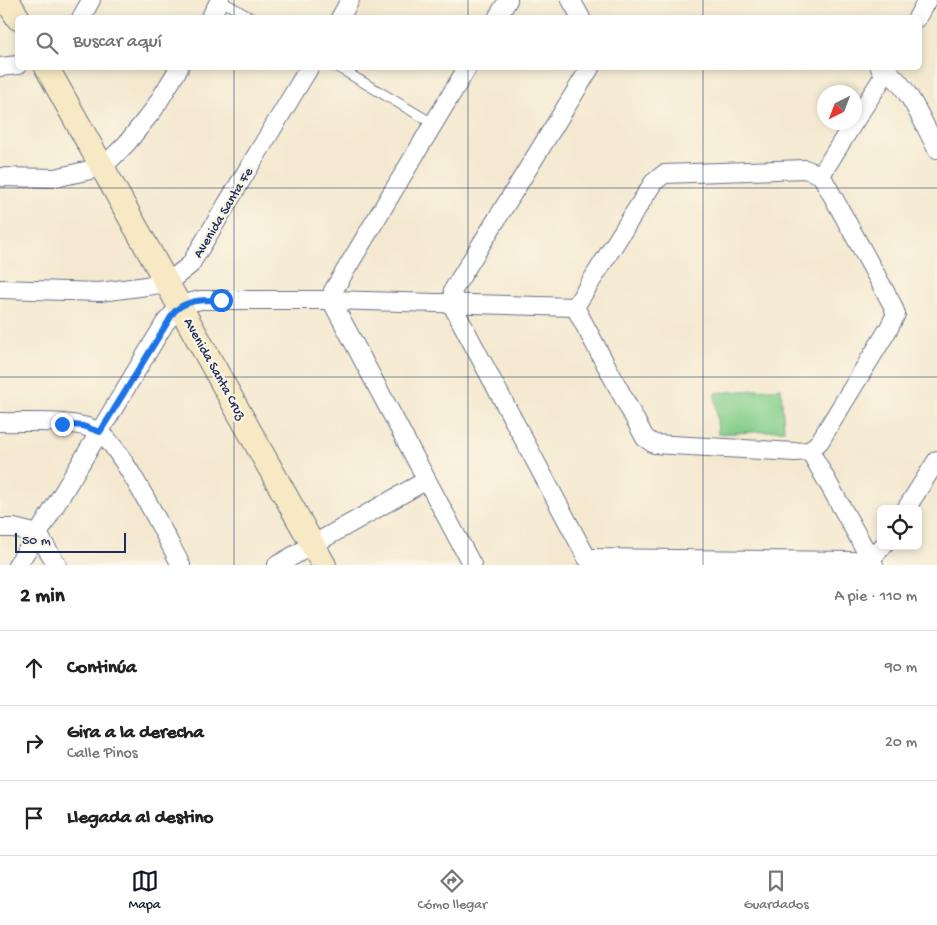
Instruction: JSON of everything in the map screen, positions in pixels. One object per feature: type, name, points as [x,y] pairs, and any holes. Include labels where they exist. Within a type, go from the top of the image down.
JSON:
[{"type":"street","points":[[7,0],[16,15]]},
{"type":"street","points":[[82,15],[91,0]]},
{"type":"street","points":[[212,15],[220,0]]},
{"type":"street","points":[[342,15],[350,0]]},
{"type":"street","points":[[499,15],[508,0]]},
{"type":"street","points":[[571,0],[579,15]]},
{"type":"street","points":[[919,15],[927,0]]},
{"type":"street","points":[[0,67],[15,65]]},
{"type":"street","name":"Avenida Santa Cruz","points":[[48,70],[319,555]]},
{"type":"street","points":[[0,177],[56,178],[103,167],[127,143],[154,109],[178,70]]},
{"type":"street","name":"Avenida Santa Fe","points":[[167,283],[190,265],[309,70]]},
{"type":"street","points":[[466,70],[333,291],[331,300],[425,481],[472,565]]},
{"type":"street","points":[[589,70],[453,290],[452,305],[584,561],[872,562]]},
{"type":"street","points":[[862,108],[884,70]]},
{"type":"street","points":[[887,70],[904,88],[937,150]]},
{"type":"street","points":[[821,175],[849,130]]},
{"type":"street","points":[[805,168],[821,175],[896,314],[825,433],[810,451],[794,452],[654,444],[645,438],[575,307],[654,183],[664,174],[805,168]]},
{"type":"street","points":[[0,290],[100,292],[167,283]]},
{"type":"street","points":[[17,565],[38,534],[165,323],[181,305],[200,300],[331,300],[452,305],[575,307]]},
{"type":"street","points":[[0,422],[83,426],[100,432],[121,458],[181,565]]},
{"type":"street","points":[[810,451],[872,562]]},
{"type":"street","points":[[909,505],[937,460]]},
{"type":"street","points":[[277,565],[319,555],[425,481]]},
{"type":"street","points":[[0,528],[14,528],[38,534],[57,565]]},
{"type":"street","points":[[872,562],[880,550]]},
{"type":"lane","points":[[220,0],[246,15]]},
{"type":"lane","points":[[342,70],[434,124]]},
{"type":"green space","points":[[781,388],[784,430],[718,434],[715,393]]},
{"type":"route","points":[[62,424],[83,426],[100,432],[165,323],[174,312],[181,305],[200,300],[221,300]]}]
